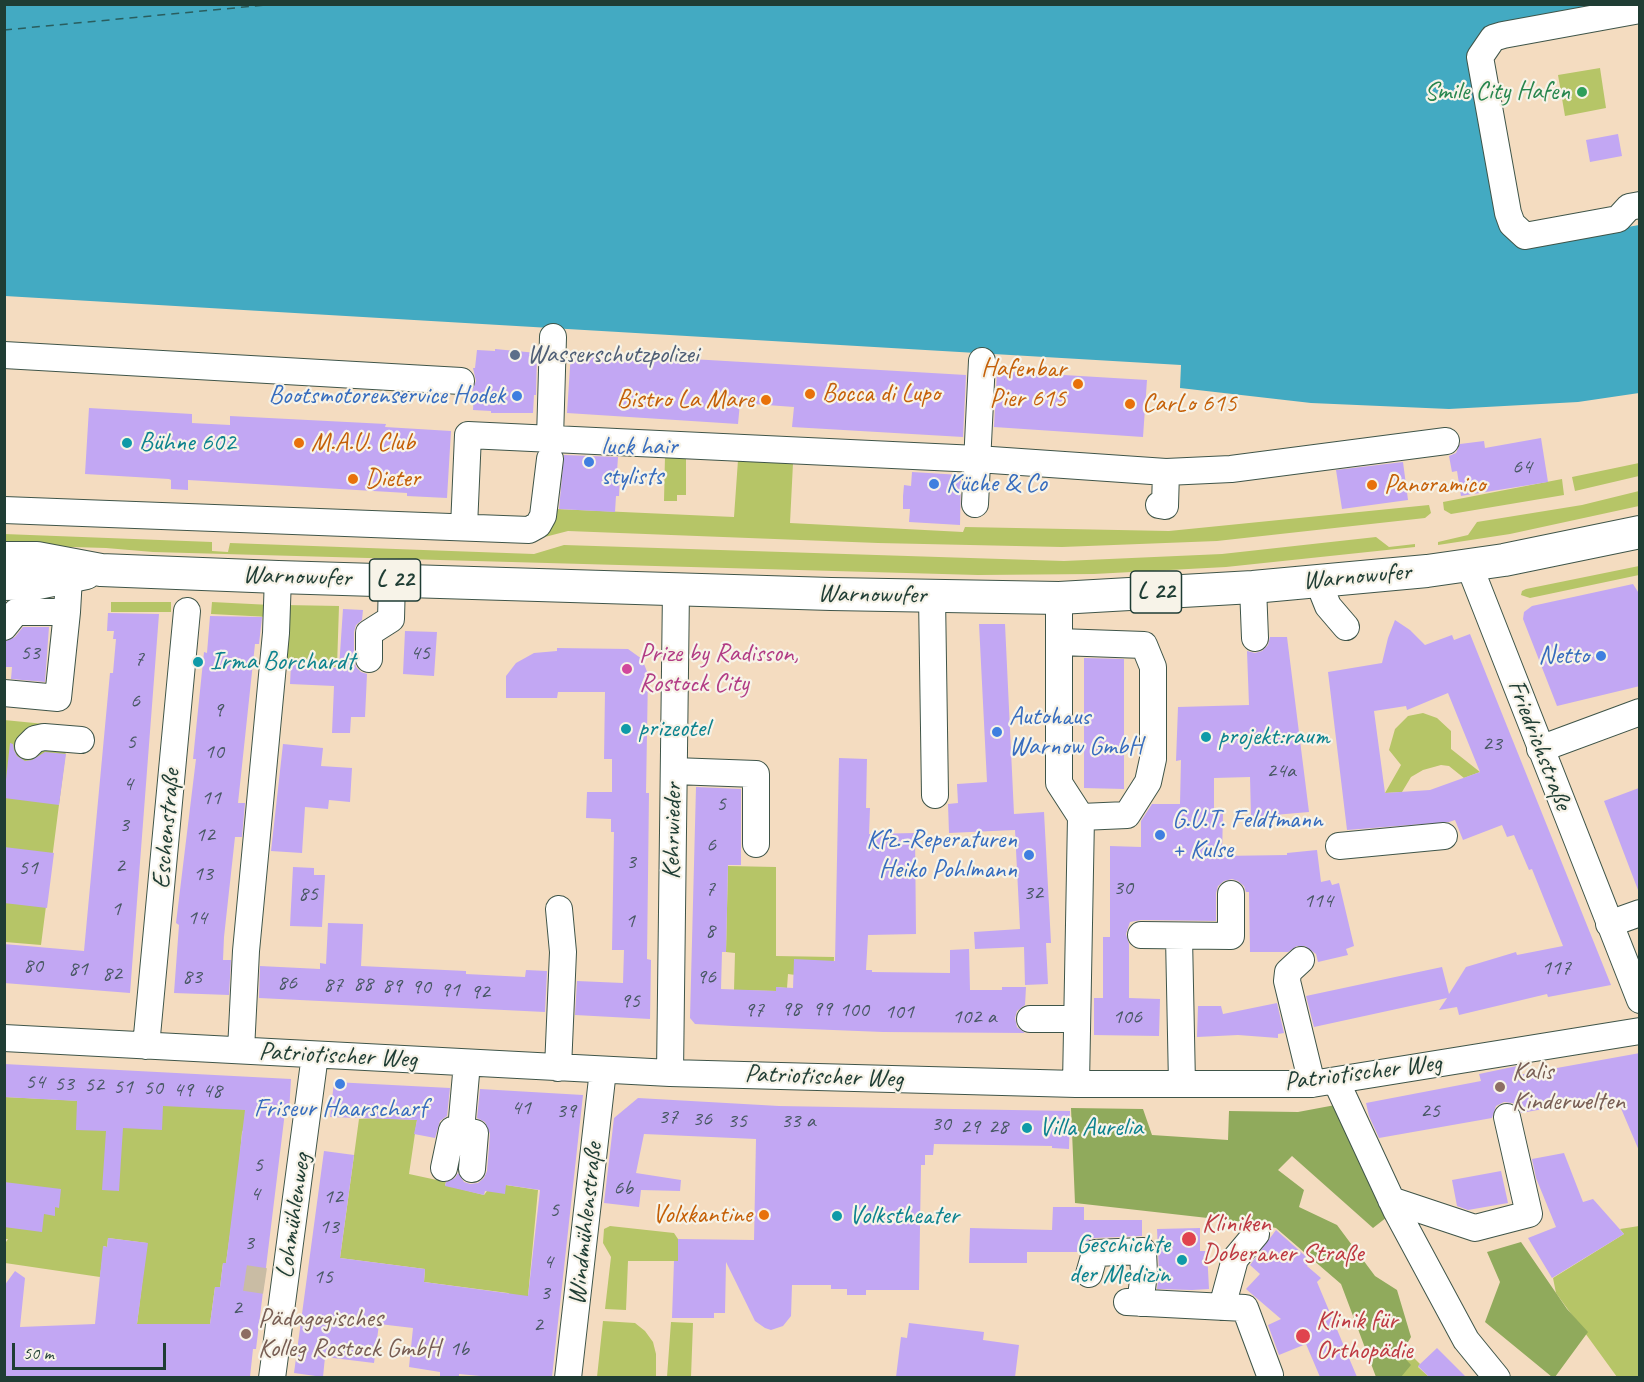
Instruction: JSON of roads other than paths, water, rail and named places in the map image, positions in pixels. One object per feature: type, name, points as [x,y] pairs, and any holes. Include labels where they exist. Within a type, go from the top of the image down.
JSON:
[{"type":"main road","name":"Warnowufer","points":[[4,558],[37,558],[101,570],[278,577],[1059,598],[1253,587],[1469,565],[1640,532]]},
{"type":"main road","name":"Warnowufer","points":[[4,584],[38,583],[101,570]]},
{"type":"street","points":[[1639,214],[1629,207],[1618,219],[1525,236],[1512,224],[1508,213],[1480,57],[1493,38],[1503,35],[1640,10]]},
{"type":"street","points":[[4,510],[529,530],[538,525],[543,516],[550,449],[554,337]]},
{"type":"street","points":[[4,355],[461,381]]},
{"type":"street","points":[[975,504],[982,361]]},
{"type":"street","points":[[464,527],[468,435],[550,449],[977,459],[1166,472],[1231,469],[1446,441]]},
{"type":"street","points":[[1158,505],[1165,506],[1166,472]]},
{"type":"street","name":"Friedrichstraße","points":[[1469,565],[1640,1000]]},
{"type":"street","points":[[4,693],[58,698],[69,577]]},
{"type":"street","points":[[241,1050],[246,951],[276,633],[278,577]]},
{"type":"street","points":[[369,659],[369,633],[391,619],[392,580]]},
{"type":"street","points":[[1318,581],[1328,606],[1346,627]]},
{"type":"street","points":[[1253,587],[1255,638]]},
{"type":"street","name":"Kehrwieder","points":[[676,589],[674,771],[676,1073]]},
{"type":"street","points":[[932,596],[935,795]]},
{"type":"street","points":[[1059,598],[1059,783],[1081,817],[1076,1084]]},
{"type":"street","name":"Eschenstraße","points":[[146,1046],[187,611]]},
{"type":"street","points":[[4,627],[16,612],[67,612]]},
{"type":"street","points":[[1059,642],[1144,645],[1154,667],[1153,759],[1148,782],[1127,815],[1081,817]]},
{"type":"street","points":[[1540,749],[1640,711]]},
{"type":"street","points":[[28,746],[35,739],[44,737],[81,740]]},
{"type":"street","points":[[674,771],[756,774],[756,844]]},
{"type":"street","points":[[1339,846],[1444,836]]},
{"type":"street","points":[[1141,935],[1231,936],[1231,894]]},
{"type":"street","points":[[558,1068],[563,952],[559,909]]},
{"type":"street","points":[[1609,924],[1640,913]]},
{"type":"street","points":[[1179,937],[1182,1084]]},
{"type":"street","points":[[1301,960],[1288,972],[1287,981],[1324,1083],[1391,1200],[1466,1340],[1497,1377]]},
{"type":"street","points":[[1030,1019],[1077,1019]]},
{"type":"street","name":"Patriotischer Weg","points":[[4,1038],[676,1073],[1076,1084],[1182,1084],[1324,1083],[1640,1031]]},
{"type":"street","name":"Lohmühlenweg","points":[[272,1377],[275,1282],[315,1055]]},
{"type":"street","points":[[460,1130],[467,1063]]},
{"type":"street","name":"Windmühlenstraße","points":[[568,1377],[603,1070]]},
{"type":"street","points":[[1391,1200],[1475,1228],[1529,1214],[1507,1117]]},
{"type":"street","points":[[444,1168],[452,1130],[460,1130],[475,1133],[472,1169]]},
{"type":"street","points":[[1222,1307],[1235,1259],[1256,1234]]},
{"type":"street","points":[[1089,1274],[1095,1252],[1143,1251],[1144,1274],[1134,1302],[1245,1308],[1270,1375]]},
{"type":"water","points":[[4,5],[1618,5],[1486,30],[1475,41],[1470,57],[1528,245],[1639,225],[1639,393],[1578,402],[1449,409],[1311,403],[1180,388],[1181,365],[5,296]]},
{"type":"tunnel","points":[[245,1278],[265,1281]]},
{"type":"place","name":"Smile City Hafen","points":[[1582,92]]},
{"type":"place","name":"Wasserschutzpolizei","points":[[515,355]]},
{"type":"place","name":"Hafenbar Pier 615","points":[[1078,384]]},
{"type":"place","name":"Bocca di Lupo","points":[[810,394]]},
{"type":"place","name":"Bootsmotorenservice Hodek","points":[[517,396]]},
{"type":"place","name":"Bistro La Mare","points":[[766,400]]},
{"type":"place","name":"CarLo 615","points":[[1130,404]]},
{"type":"place","name":"Bühne 602","points":[[127,443]]},
{"type":"place","name":"M.A.U. Club","points":[[299,443]]},
{"type":"place","name":"luck hair stylists","points":[[589,462]]},
{"type":"place","name":"Dieter","points":[[353,479]]},
{"type":"place","name":"Küche & Co","points":[[934,484]]},
{"type":"place","name":"Panoramico","points":[[1372,485]]},
{"type":"place","name":"Netto","points":[[1601,656]]},
{"type":"place","name":"Irma Borchardt","points":[[198,662]]},
{"type":"place","name":"Prize by Radisson, Rostock City","points":[[627,669]]},
{"type":"place","name":"prizeotel","points":[[626,729]]},
{"type":"place","name":"Autohaus Warnow GmbH","points":[[997,732]]},
{"type":"place","name":"projekt:raum","points":[[1206,737]]},
{"type":"place","name":"G.U.T. Feldtmann + Kulse","points":[[1160,835]]},
{"type":"place","name":"Kfz.-Reperaturen Heiko Pohlmann","points":[[1029,855]]},
{"type":"place","name":"Friseur Haarscharf","points":[[340,1084]]},
{"type":"place","name":"Kalis Kinderwelten","points":[[1500,1087]]},
{"type":"place","name":"Villa Aurelia","points":[[1027,1128]]},
{"type":"place","name":"Volxkantine","points":[[764,1215]]},
{"type":"place","name":"Volkstheater","points":[[837,1216]]},
{"type":"place","name":"Kliniken Doberaner Straße","points":[[1189,1239]]},
{"type":"place","name":"Geschichte der Medizin","points":[[1182,1260]]},
{"type":"place","name":"Pädagogisches Kolleg Rostock GmbH","points":[[246,1334]]},
{"type":"place","name":"Klinik für Orthopädie","points":[[1303,1336]]}]
